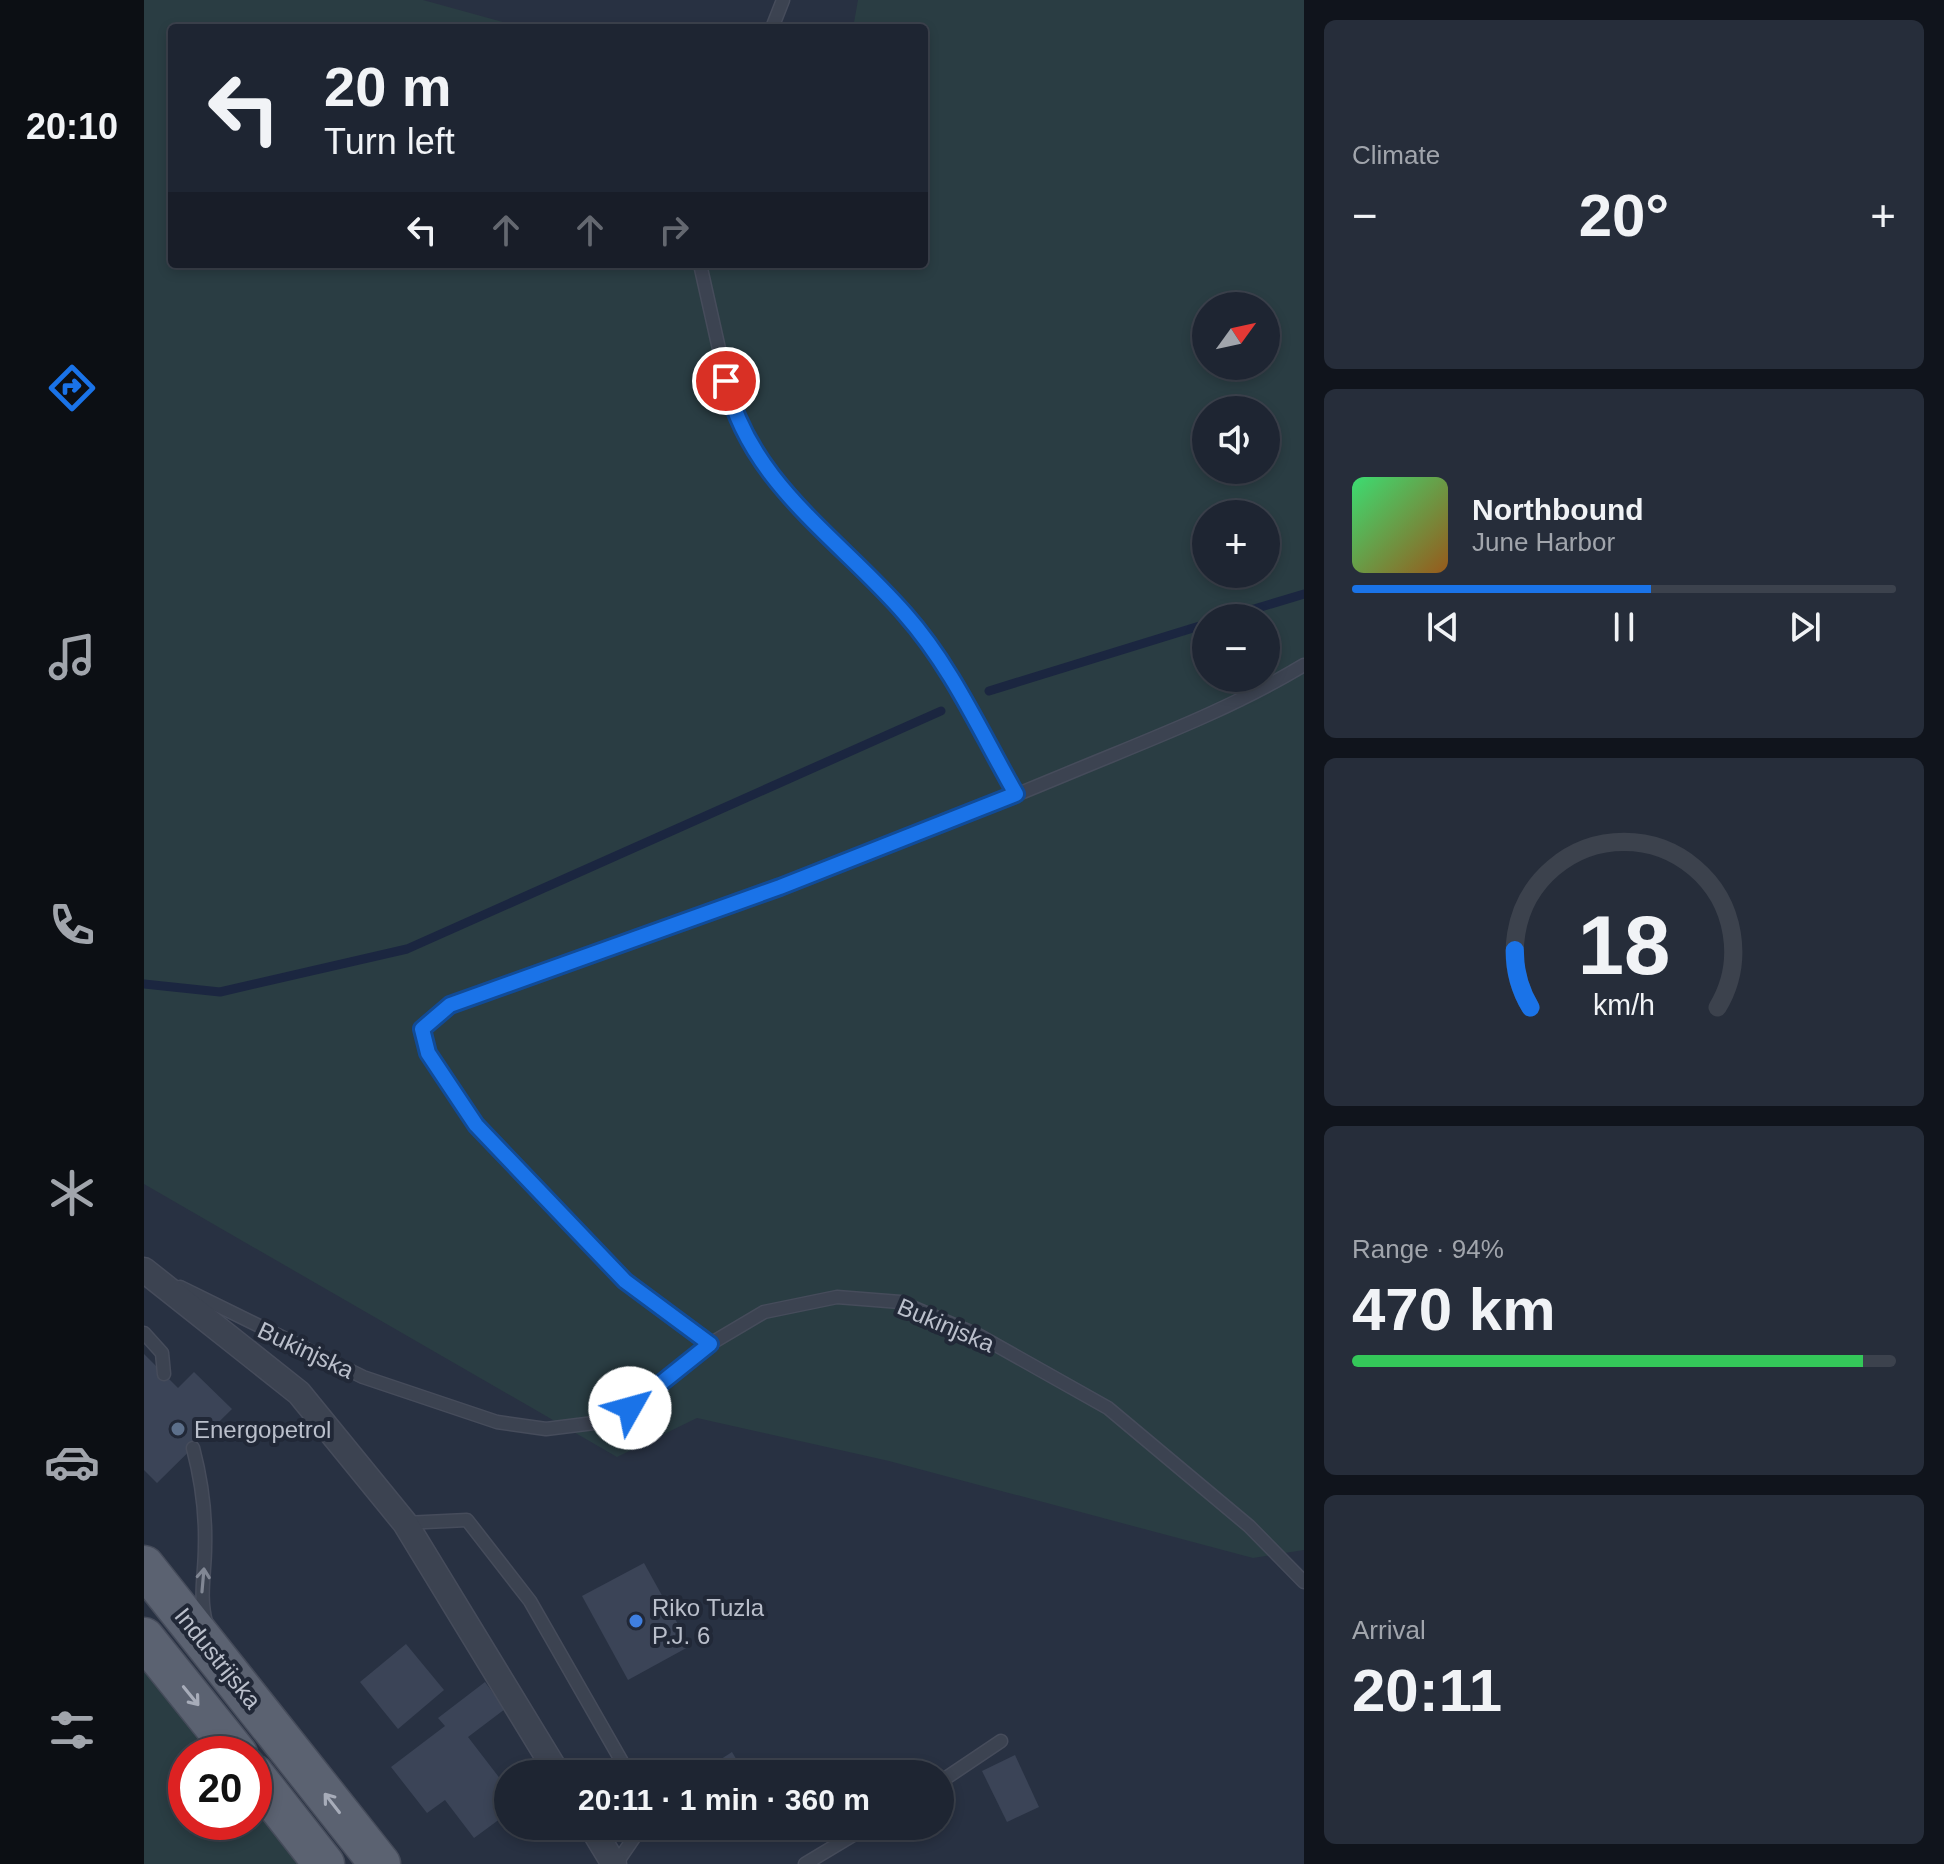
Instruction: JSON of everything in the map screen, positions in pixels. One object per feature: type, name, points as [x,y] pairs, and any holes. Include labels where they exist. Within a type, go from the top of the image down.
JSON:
[{"type":"main road","name":"Industrijska","points":[[144,1566],[380,1864]]},
{"type":"main road","name":"Industrijska","points":[[144,1638],[223,1736]]},
{"type":"main road","points":[[272,1798],[324,1864]]},
{"type":"street","name":"Bukinjska","points":[[144,1270],[299,1393],[405,1523],[549,1760]]},
{"type":"street","points":[[600,1840],[615,1864]]},
{"type":"lane","points":[[774,24],[783,0]]},
{"type":"lane","points":[[701,268],[732,407],[752,450],[778,485],[905,614],[943,663],[1016,794]]},
{"type":"lane","points":[[710,1344],[625,1281],[476,1125],[428,1053],[422,1029],[450,1005],[780,887],[1016,794],[1253,695],[1304,665]]},
{"type":"lane","name":"Bukinjska","points":[[144,1270],[363,1377],[497,1422],[546,1429],[594,1423],[630,1408],[710,1344],[764,1312],[837,1297],[900,1302],[980,1336],[1108,1408],[1249,1526],[1304,1582]]},
{"type":"lane","points":[[144,1333],[162,1353],[164,1374]]},
{"type":"lane","points":[[193,1448],[205,1491],[201,1603],[216,1655]]},
{"type":"lane","points":[[405,1523],[467,1520],[530,1601],[621,1760]]},
{"type":"lane","points":[[954,1773],[1001,1741]]},
{"type":"lane","points":[[615,1864],[632,1840]]},
{"type":"lane","points":[[805,1864],[845,1840]]},
{"type":"shaded area","points":[[144,0],[423,0],[510,24],[168,24],[168,268],[928,268],[928,24],[854,24],[858,0],[1304,0],[1304,1550],[1253,1558],[889,1461],[697,1418],[617,1457],[144,1184]]},
{"type":"shaded area","points":[[144,1666],[201,1736],[168,1736],[168,1840],[272,1840],[272,1822],[304,1864],[144,1864]]},
{"type":"building","name":"Energopetrol","points":[[144,1354],[178,1388],[194,1372],[232,1409],[157,1483],[144,1470]]},
{"type":"building","name":"Riko Tuzla P.J. 6","points":[[644,1563],[690,1646],[628,1680],[582,1596]]},
{"type":"building","points":[[406,1644],[444,1690],[398,1729],[360,1682]]},
{"type":"building","points":[[485,1682],[505,1709],[468,1737],[494,1771],[494,1823],[474,1838],[445,1800],[427,1813],[391,1767],[445,1726],[438,1718]]},
{"type":"building","points":[[732,1752],[737,1760],[720,1760]]},
{"type":"building","points":[[1015,1755],[1039,1807],[1007,1822],[982,1771]]},
{"type":"waterway","points":[[1271,604],[1304,594]]},
{"type":"waterway","points":[[989,691],[1192,628]]},
{"type":"waterway","points":[[144,984],[220,992],[407,949],[941,711]]},
{"type":"place","name":"Energopetrol","points":[[178,1429]]},
{"type":"place","name":"Riko Tuzla P.J. 6","points":[[636,1621]]},
{"type":"route","points":[[630,1408],[710,1344],[625,1281],[476,1125],[428,1053],[422,1029],[450,1005],[780,887],[1016,794],[943,663],[905,614],[778,485],[752,450],[732,407],[726,381]]}]
